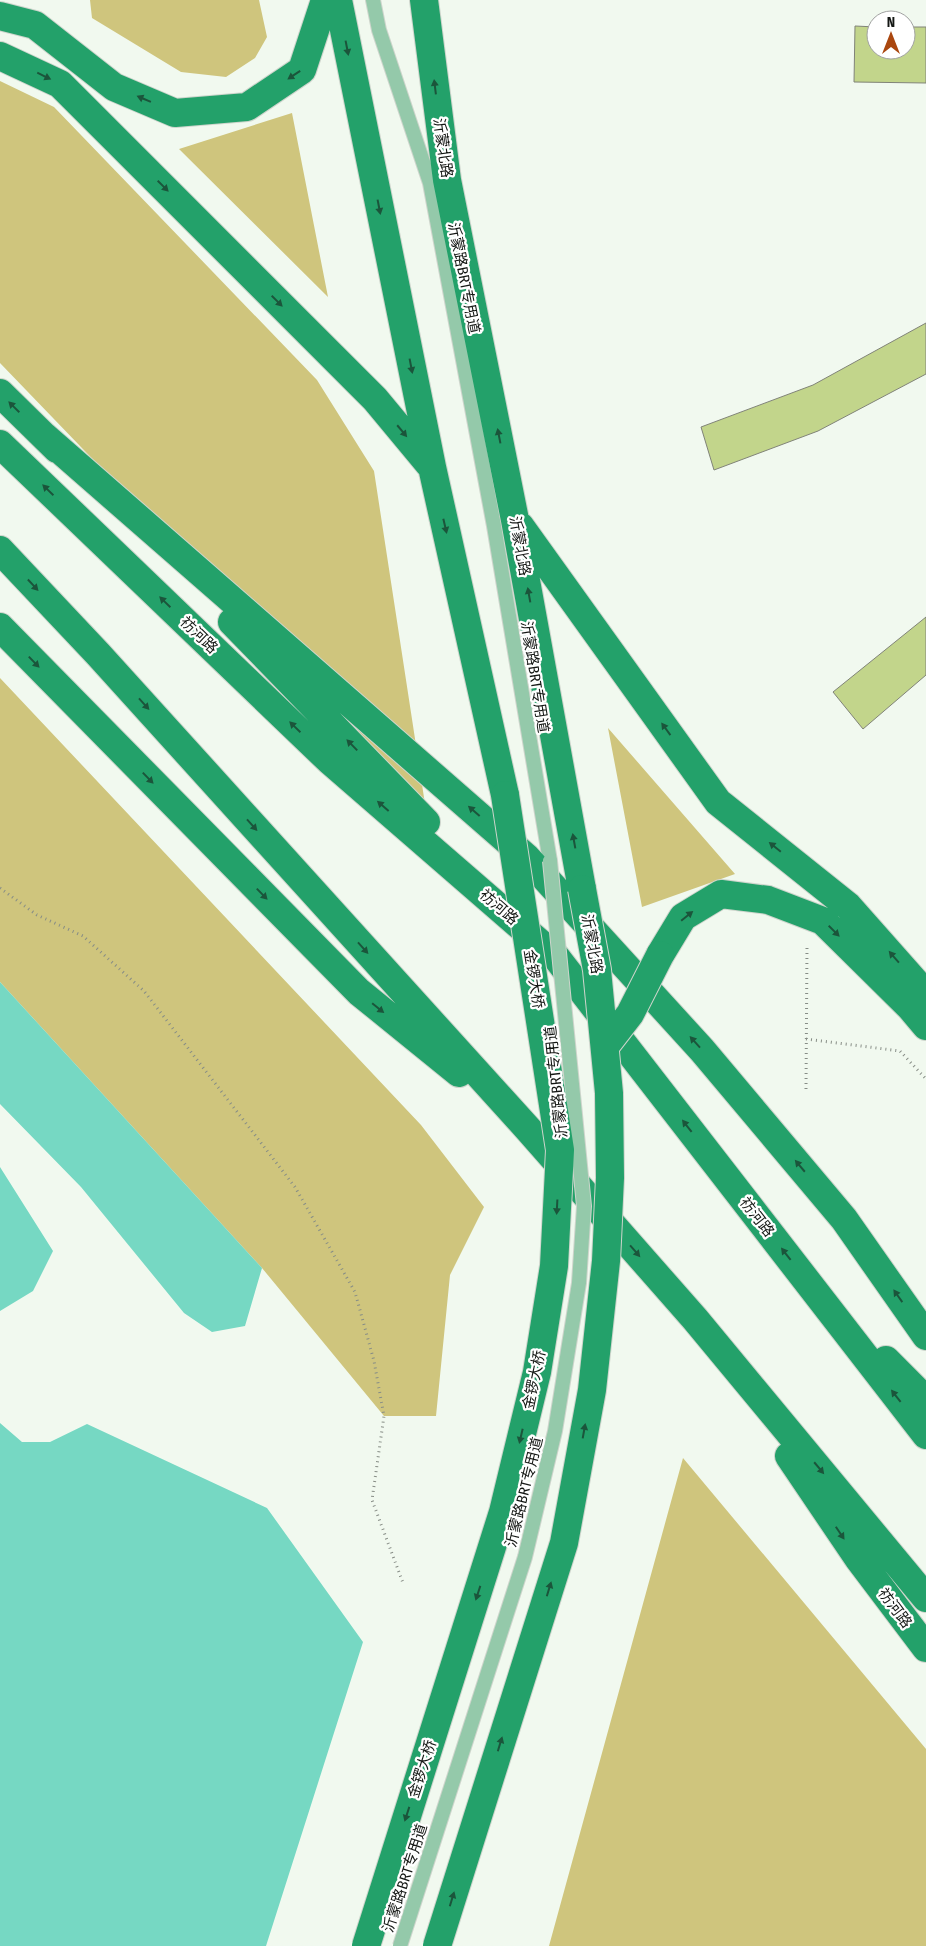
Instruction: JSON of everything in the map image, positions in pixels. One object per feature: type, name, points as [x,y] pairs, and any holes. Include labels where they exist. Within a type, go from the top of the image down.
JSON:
[{"type":"main road","points":[[0,16],[35,25],[114,87],[175,113],[247,107],[302,70],[326,0]]},
{"type":"main road","points":[[338,0],[432,467]]},
{"type":"main road","name":"沂蒙北路","points":[[424,0],[447,180],[515,520],[597,970],[606,1045],[609,1093],[610,1178],[606,1260],[592,1390],[564,1543],[437,1946]]},
{"type":"main road","points":[[0,56],[60,84],[375,399],[432,467]]},
{"type":"main road","points":[[0,394],[227,616],[556,956]]},
{"type":"main road","points":[[44,436],[526,856],[702,1050],[844,1219],[926,1336]]},
{"type":"main road","name":"祊河路","points":[[0,444],[330,761],[556,956],[926,1435]]},
{"type":"main road","name":"金锣大桥","points":[[366,1946],[504,1512],[537,1372],[554,1266],[560,1150],[505,795],[432,467]]},
{"type":"main road","points":[[515,520],[718,802],[848,906],[926,994]]},
{"type":"main road","name":"祊河路","points":[[0,550],[98,654],[528,1129],[695,1319],[926,1598]]},
{"type":"main road","points":[[0,627],[359,992],[528,1129]]},
{"type":"main road","points":[[606,1045],[630,1014],[683,917],[720,894],[768,900],[824,921],[910,1006],[926,1026]]},
{"type":"main road","points":[[804,1277],[926,1400]]},
{"type":"main road","name":"祊河路","points":[[695,1319],[858,1558],[926,1648]]},
{"type":"lane","name":"沂蒙路BRT专用道","points":[[373,0],[379,30],[430,183],[494,526],[550,861],[584,1206],[579,1283],[555,1431],[525,1557],[400,1946]]},
{"type":"path","points":[[0,888],[37,915],[84,936],[144,991],[295,1187],[355,1292],[374,1361],[384,1416],[372,1500],[403,1583]]},
{"type":"path","points":[[806,1089],[807,938]]},
{"type":"path","points":[[806,1039],[900,1052],[926,1079]]},
{"type":"shaded area","points":[[90,0],[259,0],[267,37],[255,58],[226,77],[181,72],[92,18]]},
{"type":"shaded area","points":[[0,81],[54,107],[317,380],[374,471],[425,804],[0,363]]},
{"type":"shaded area","points":[[292,113],[328,297],[179,149]]},
{"type":"shaded area","points":[[0,678],[421,1125],[484,1207],[450,1275],[436,1416],[384,1416],[262,1268],[0,982]]},
{"type":"shaded area","points":[[608,728],[735,874],[642,907]]},
{"type":"shaded area","points":[[0,982],[262,1268],[245,1326],[212,1332],[184,1313],[81,1187],[0,1104]]},
{"type":"shaded area","points":[[0,1167],[53,1251],[33,1291],[0,1311]]},
{"type":"shaded area","points":[[0,1423],[22,1442],[50,1442],[87,1424],[267,1508],[363,1642],[266,1946],[0,1946]]},
{"type":"shaded area","points":[[683,1458],[926,1749],[926,1946],[549,1946]]},
{"type":"building","points":[[855,26],[866,27],[866,60],[916,60],[916,27],[926,27],[926,83],[854,82]]},
{"type":"building","points":[[926,323],[926,374],[818,431],[714,470],[701,427],[813,385]]},
{"type":"building","points":[[926,617],[926,675],[863,729],[833,692]]}]
